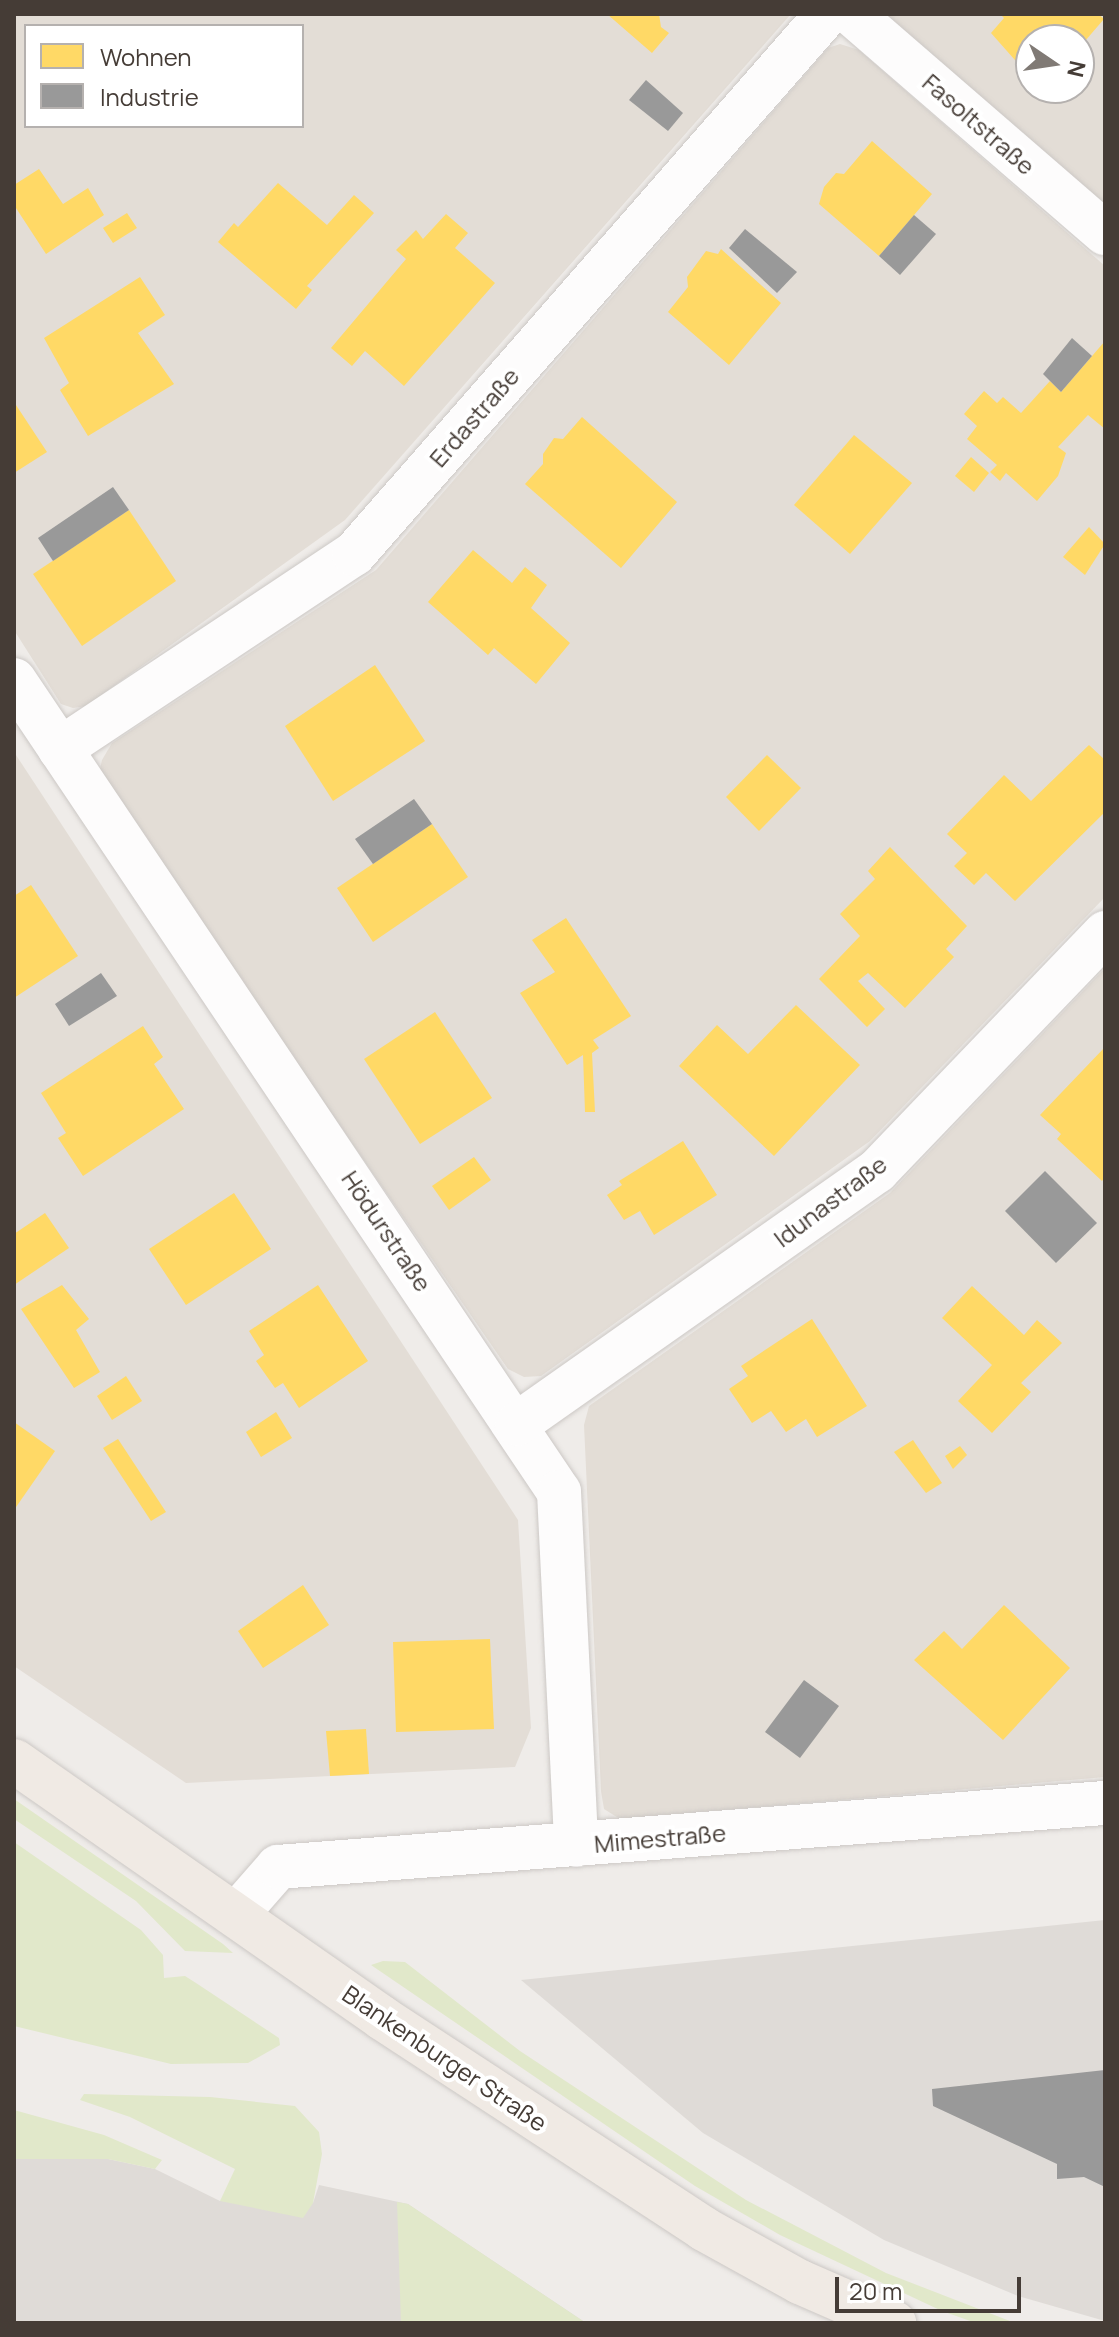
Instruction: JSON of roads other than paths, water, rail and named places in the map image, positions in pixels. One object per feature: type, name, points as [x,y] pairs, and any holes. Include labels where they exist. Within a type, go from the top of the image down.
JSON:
[{"type":"main road","name":"Blankenburger Straße","points":[[14,1761],[382,2018],[704,2229],[800,2282],[894,2323]]},
{"type":"street","name":"Erdastraße","points":[[60,749],[354,554],[827,14]]},
{"type":"street","name":"Fasoltstraße","points":[[852,14],[1105,233]]},
{"type":"street","name":"Hödurstraße","points":[[14,680],[517,1424],[559,1492],[576,1845]]},
{"type":"street","name":"Idunastraße","points":[[517,1424],[877,1171],[1105,933]]},
{"type":"street","name":"Mimestraße","points":[[236,1915],[278,1867],[1105,1803]]}]
